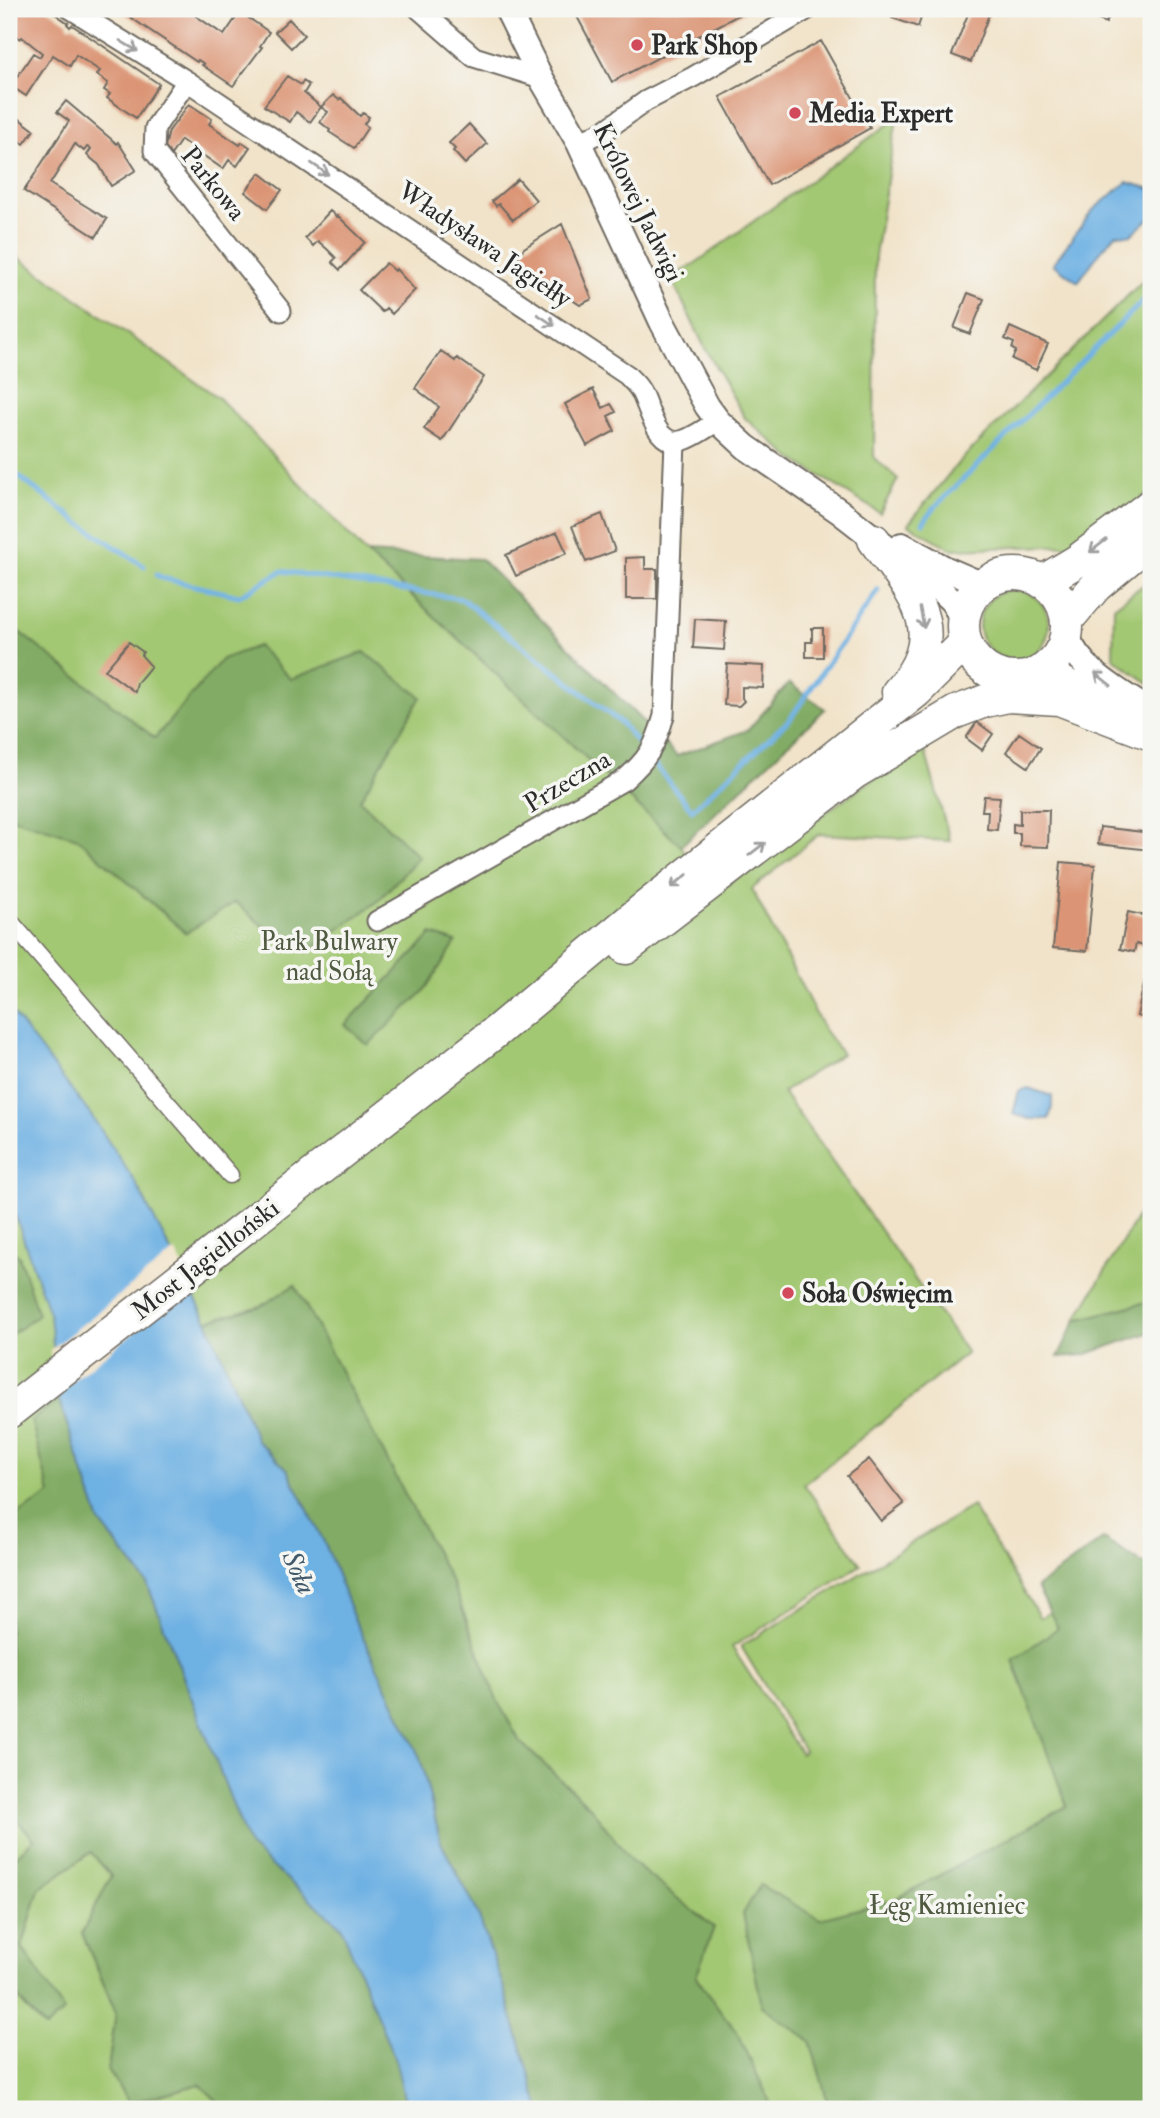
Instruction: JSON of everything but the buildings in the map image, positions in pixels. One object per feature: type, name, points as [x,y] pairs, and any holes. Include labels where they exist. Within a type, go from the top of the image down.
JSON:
[{"type":"main road","points":[[1042,582],[1077,561],[1151,505]]},
{"type":"main road","points":[[850,761],[918,666],[923,651],[923,621],[917,599],[874,540]]},
{"type":"main road","points":[[1067,627],[1096,586],[1151,540]]},
{"type":"main road","points":[[850,761],[916,691],[964,631],[974,594],[983,585],[997,577],[1012,574],[1028,576],[1042,582],[1055,592],[1063,605],[1067,627],[1063,648],[1046,668],[1034,675],[1020,678],[992,674],[971,656],[964,631]]},
{"type":"main road","points":[[850,761],[956,692],[992,674]]},
{"type":"main road","points":[[850,761],[956,712],[1008,696],[1059,699],[1151,733]]},
{"type":"main road","name":"Most Jagielloński","points":[[9,1412],[498,1030],[631,919],[850,761]]},
{"type":"street","name":"Władysława Jagiełły","points":[[71,9],[187,81],[627,375],[640,388],[654,426],[675,442]]},
{"type":"street","points":[[419,9],[474,57],[541,78]]},
{"type":"street","name":"Królowej Jadwigi","points":[[507,9],[541,78],[579,143],[662,322],[718,421]]},
{"type":"street","points":[[579,143],[607,129],[646,101],[693,77],[808,9]]},
{"type":"street","name":"Parkowa","points":[[187,81],[155,128],[154,151],[281,311]]},
{"type":"street","points":[[675,442],[684,440],[718,421],[746,447],[839,511],[938,588],[952,601],[964,631]]},
{"type":"street","name":"Przeczna","points":[[377,921],[624,780],[644,763],[656,744],[664,716],[675,442]]},
{"type":"street","points":[[839,511],[946,569],[983,585]]},
{"type":"street","points":[[1067,627],[1070,646],[1096,673],[1151,712]]},
{"type":"street","points":[[1046,668],[1151,733]]},
{"type":"street","points":[[9,920],[230,1175]]},
{"type":"green space","points":[[897,118],[875,256],[874,458],[898,479],[880,513],[791,458],[745,418],[705,348],[671,278]]},
{"type":"green space","points":[[9,251],[219,398],[366,553],[681,846],[713,895],[854,792],[924,747],[950,841],[819,834],[752,889],[823,1028],[842,1054],[783,1092],[967,1353],[804,1484],[861,1565],[732,1647],[801,1754],[804,1751],[741,1646],[972,1506],[1040,1618],[1137,1559],[1151,1595],[1151,2109],[601,2109],[591,1808],[520,1742],[497,1700],[343,1376],[18,1669],[9,1662]]},
{"type":"green space","points":[[1151,273],[1151,491],[1085,545],[951,549],[908,524],[959,462]]},
{"type":"green space","points":[[366,553],[481,559],[677,756],[748,730],[789,683],[825,709],[681,846]]},
{"type":"green space","points":[[1151,579],[1151,685],[1113,658],[1114,607]]},
{"type":"green space","points":[[1007,590],[1021,590],[1034,596],[1043,605],[1049,625],[1047,638],[1039,650],[1021,660],[1007,660],[994,654],[985,645],[979,632],[979,618],[985,605],[994,596]]},
{"type":"green space","points":[[9,624],[155,738],[222,659],[258,646],[291,679],[364,652],[421,697],[360,800],[419,857],[377,902],[307,952],[279,940],[235,902],[186,933],[77,838],[9,817]]},
{"type":"green space","points":[[432,934],[456,942],[424,991],[368,1045],[345,1025]]},
{"type":"green space","points":[[1151,1194],[1151,1301],[1076,1320]]},
{"type":"green space","points":[[9,1248],[19,1256],[38,1315],[9,1336]]},
{"type":"green space","points":[[295,1285],[453,1585],[497,1700],[520,1742],[591,1808],[633,1863],[714,1927],[696,1977],[740,2037],[773,2109],[540,2109],[503,1986],[476,1909],[441,1843],[420,1758],[354,1619],[326,1546],[287,1469],[257,1441],[207,1321],[261,1306]]},
{"type":"green space","points":[[1151,1301],[1151,1332],[1084,1355],[1058,1357],[1076,1320]]},
{"type":"green space","points":[[59,1400],[100,1522],[147,1583],[249,1846],[341,1926],[396,2062],[407,2109],[225,2109],[200,2084],[129,2103],[108,2069],[116,2013],[82,1933],[111,1876],[91,1852],[39,1889],[22,1947],[64,2011],[45,2028],[9,1988],[9,1863],[34,1839],[9,1811],[9,1520],[50,1494],[31,1420]]},
{"type":"green space","name":"Łęg Kamieniec","points":[[1103,1539],[1151,1569],[1151,2109],[830,2109],[810,2041],[762,2006],[743,1914],[760,1885],[820,1919],[896,1899],[1067,1806],[1013,1660],[1058,1628],[1037,1587]]},
{"type":"green space","points":[[9,1811],[35,1839],[9,1863]]},
{"type":"green space","points":[[91,1852],[111,1876],[82,1933],[116,2013],[108,2069],[129,2103],[200,2084],[225,2109],[9,2109],[9,1988],[44,2028],[22,1948],[39,1889]]},
{"type":"water","points":[[1127,182],[1151,189],[1151,217],[1131,235],[1116,234],[1078,282],[1053,264],[1093,210]]},
{"type":"water","name":"Soła","points":[[9,1008],[93,1118],[135,1182],[207,1321],[257,1441],[287,1469],[326,1546],[354,1619],[420,1758],[441,1843],[476,1909],[503,1986],[540,2109],[407,2109],[396,2062],[341,1926],[249,1846],[147,1583],[100,1522],[59,1400],[50,1316],[9,1197]]},
{"type":"water","points":[[1028,1088],[1052,1096],[1049,1119],[1030,1119],[1013,1114],[1019,1091]]},
{"type":"pier","points":[[175,1251],[193,1286],[54,1395],[50,1350]]},
{"type":"waterway","points":[[923,523],[933,509],[1151,293]]},
{"type":"waterway","points":[[9,469],[78,522],[144,566]]},
{"type":"waterway","points":[[157,575],[239,596],[282,571],[462,599],[621,723],[641,747]]},
{"type":"waterway","points":[[655,765],[692,810],[790,719],[878,590]]},
{"type":"place","name":"Park Shop","points":[[637,45]]},
{"type":"place","name":"Media Expert","points":[[795,113]]},
{"type":"place","name":"Soła Oświęcim","points":[[788,1293]]},
{"type":"park label","name":"Park Bulwary nad Sołą","points":[[329,956]]}]
